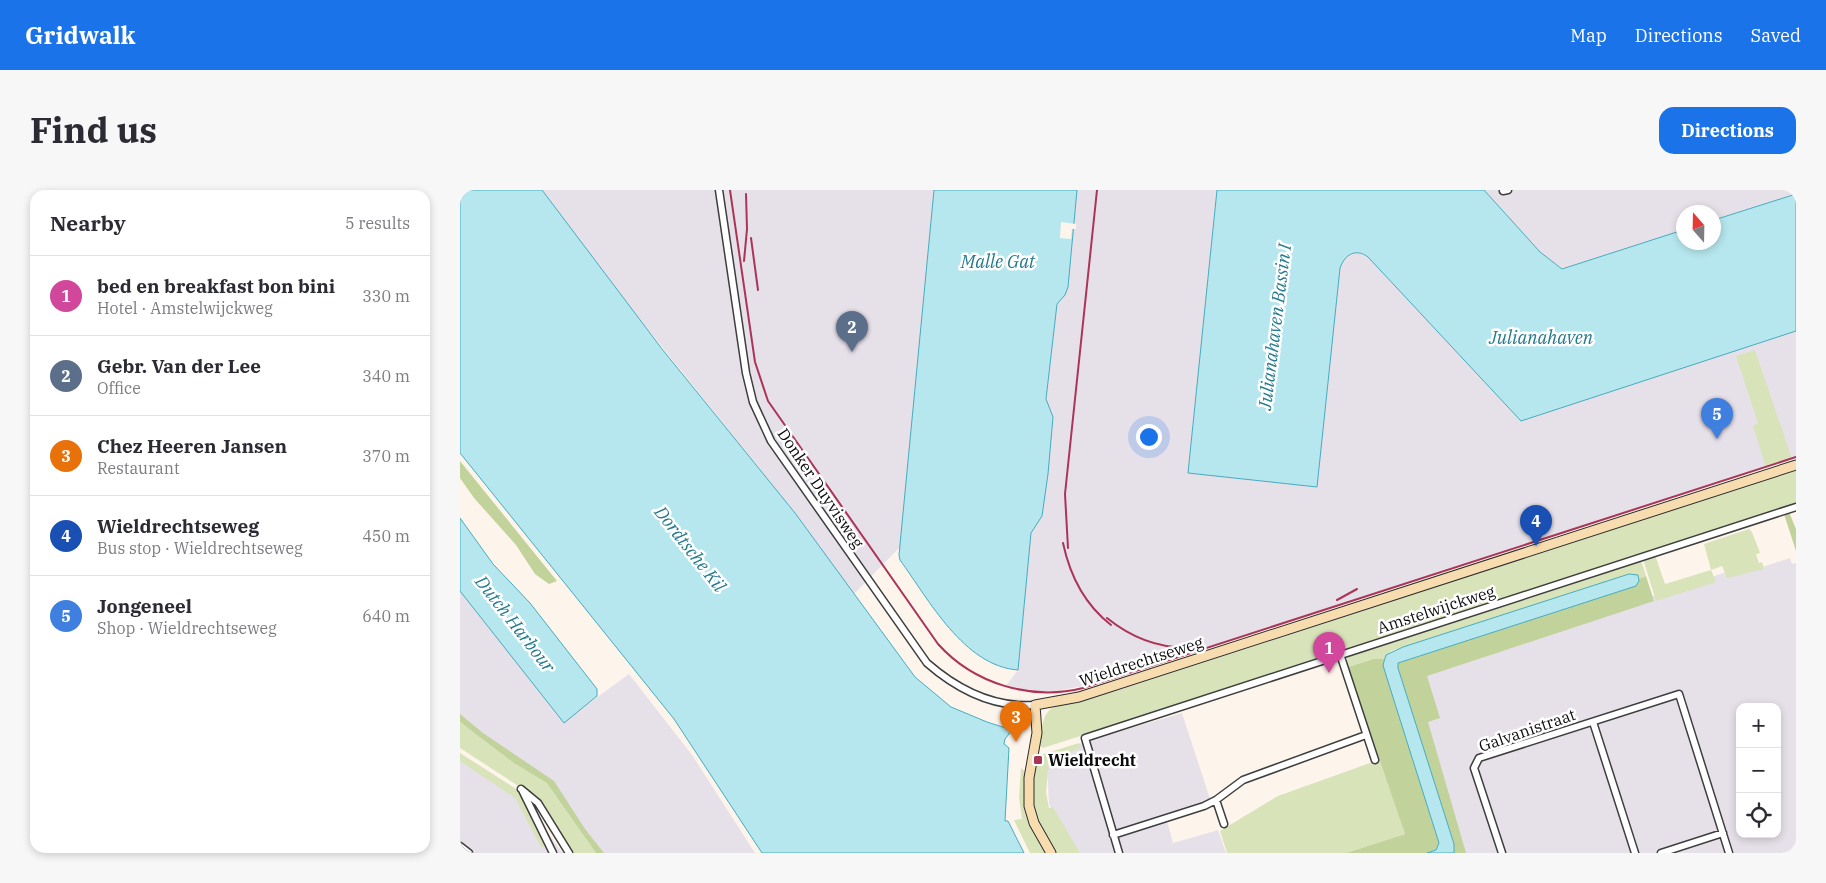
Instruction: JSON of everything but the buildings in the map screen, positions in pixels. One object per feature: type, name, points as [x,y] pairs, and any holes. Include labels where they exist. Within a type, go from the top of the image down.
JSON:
[{"type":"street","name":"Donker Duyvisweg","points":[[720,190],[746,373],[753,402],[771,441],[927,663],[941,676],[968,692],[987,700],[1011,706],[1035,705]]},
{"type":"street","name":"Wieldrechtseweg","points":[[1035,705],[1079,697],[1796,465]]},
{"type":"street","name":"Amstelwijckweg","points":[[1113,835],[1085,738],[1796,507]]},
{"type":"street","points":[[1340,654],[1375,760]]},
{"type":"street","name":"Galvanistraat","points":[[1502,853],[1474,768],[1479,758],[1679,694],[1723,833]]},
{"type":"street","points":[[1035,705],[1037,733],[1029,778],[1029,806],[1034,823],[1051,853]]},
{"type":"street","points":[[1593,722],[1635,853]]},
{"type":"street","points":[[1119,853],[1113,835],[1216,800],[1243,780],[1366,735]]},
{"type":"street","points":[[553,853],[521,789],[538,803],[569,853]]},
{"type":"street","points":[[1216,800],[1224,824]]},
{"type":"street","points":[[1661,853],[1723,833],[1729,853]]},
{"type":"street","points":[[460,846],[469,853]]},
{"type":"shaded area","points":[[542,190],[934,190],[900,547],[854,594],[795,513],[630,307]]},
{"type":"shaded area","points":[[1077,190],[1217,190],[1188,472],[1317,487],[1340,268],[1347,255],[1358,252],[1368,257],[1521,421],[1796,330],[1796,457],[1094,684],[1050,692],[1005,687],[1018,670],[1031,533],[1042,516],[1053,417],[1047,404],[1047,391],[1057,304],[1065,295],[1068,287]]},
{"type":"shaded area","points":[[1484,190],[1796,190],[1796,194],[1721,218],[1721,205],[1676,205],[1676,232],[1562,269],[1540,252]]},
{"type":"shaded area","points":[[1790,558],[1792,564],[1796,563],[1796,853],[1462,853],[1409,675],[1739,568],[1741,574]]},
{"type":"shaded area","points":[[460,582],[566,720],[629,674],[692,755],[755,853],[602,853],[460,721]]},
{"type":"shaded area","points":[[1182,713],[1210,799],[1165,814],[1173,843],[1218,830],[1226,853],[1076,853],[1049,804],[1047,761],[1081,743]]},
{"type":"shaded area","points":[[460,760],[516,792],[563,853],[460,853]]},
{"type":"green space","points":[[1755,350],[1792,459],[1766,467],[1753,426],[1758,423],[1736,356]]},
{"type":"green space","points":[[460,461],[557,581],[549,584],[535,574],[516,545],[474,498],[460,478]]},
{"type":"green space","points":[[1796,470],[1796,505],[1043,748],[1039,745],[1041,729],[1045,718],[1047,713],[1054,707],[1119,690]]},
{"type":"green space","points":[[1789,512],[1796,529],[1796,551],[1784,514]]},
{"type":"green space","points":[[1749,529],[1752,532],[1760,553],[1756,554],[1759,563],[1762,562],[1764,569],[1727,578],[1722,566],[1711,570],[1704,544]]},
{"type":"green space","points":[[1655,555],[1665,584],[1711,570],[1716,582],[1656,601],[1643,559]]},
{"type":"green space","points":[[1641,560],[1646,576],[1639,579],[1638,575],[1629,574],[1391,651],[1384,659],[1372,659],[1348,667],[1347,655]]},
{"type":"green space","points":[[1646,576],[1654,601],[1427,676],[1440,718],[1428,722],[1466,853],[1454,853],[1454,844],[1398,663],[1635,586],[1639,579]]},
{"type":"green space","points":[[1373,659],[1384,659],[1392,694],[1439,843],[1436,850],[1427,853],[1346,853],[1405,834],[1348,667]]},
{"type":"green space","points":[[460,714],[483,733],[554,781],[585,829],[604,853],[596,853],[547,783],[514,763],[460,722]]},
{"type":"green space","points":[[460,722],[514,763],[547,783],[596,853],[572,853],[537,798],[460,748]]},
{"type":"green space","points":[[1079,743],[1081,748],[1049,762],[1046,792],[1049,808],[1053,807],[1080,853],[1055,853],[1037,819],[1032,797],[1037,756]]},
{"type":"green space","points":[[460,753],[521,792],[548,845],[542,847],[540,845],[515,798],[460,761]]},
{"type":"green space","points":[[1381,759],[1405,834],[1346,853],[1227,853],[1220,831],[1278,796]]},
{"type":"green space","points":[[1021,768],[1025,771],[1026,810],[1046,853],[1030,853],[1014,820],[1022,819],[1019,798]]},
{"type":"water","name":"Dordtsche Kil","points":[[460,190],[542,190],[662,349],[795,513],[915,677],[951,707],[1012,730],[1005,739],[1004,744],[1009,748],[1005,821],[1008,821],[1024,853],[762,853],[674,719],[460,453]]},
{"type":"water","name":"Malle Gat","points":[[934,190],[1077,190],[1068,287],[1065,295],[1057,304],[1046,399],[1053,417],[1048,474],[1042,516],[1031,533],[1018,670],[999,666],[981,657],[965,644],[936,611],[900,560],[899,555]]},
{"type":"water","name":"Julianahaven","points":[[1217,190],[1484,190],[1540,252],[1562,269],[1676,232],[1676,250],[1721,250],[1721,218],[1796,194],[1796,331],[1521,421],[1368,257],[1359,253],[1351,254],[1345,259],[1340,268],[1317,487],[1188,473]]},
{"type":"water","name":"Dutch Harbour","points":[[460,518],[493,564],[530,603],[597,689],[597,696],[564,723],[460,591]]},
{"type":"water","points":[[1629,574],[1638,575],[1639,581],[1636,586],[1398,663],[1454,844],[1454,853],[1427,853],[1436,850],[1439,843],[1383,665],[1386,655],[1403,647]]},
{"type":"pier","points":[[1061,222],[1076,224],[1076,229],[1072,229],[1071,239],[1060,238]]},
{"type":"railway","points":[[730,190],[755,362],[768,401],[938,644],[952,658],[969,670],[1004,686],[1043,692],[1083,688],[1796,457]]},
{"type":"railway","points":[[1068,548],[1065,494],[1097,190]]},
{"type":"railway","points":[[744,261],[747,229],[746,194]]},
{"type":"railway","points":[[751,238],[758,290]]},
{"type":"railway","points":[[1063,543],[1074,578],[1086,599],[1101,617],[1111,625]]},
{"type":"railway","points":[[1337,600],[1357,589]]},
{"type":"railway","points":[[1107,618],[1127,632],[1149,642],[1173,647],[1197,647]]},
{"type":"place","name":"Gebr. Van der Lee","points":[[852,352]]},
{"type":"place","name":"Jongeneel","points":[[1717,439]]},
{"type":"place","name":"Wieldrechtseweg","points":[[1536,546]]},
{"type":"place","name":"bed en breakfast bon bini","points":[[1329,673]]},
{"type":"place","name":"Chez Heeren Jansen","points":[[1016,742]]},
{"type":"place","name":"Wieldrecht","points":[[1038,760]]},
{"type":"water label","name":"Julianahaven Bassin I","points":[[1275,327]]}]
